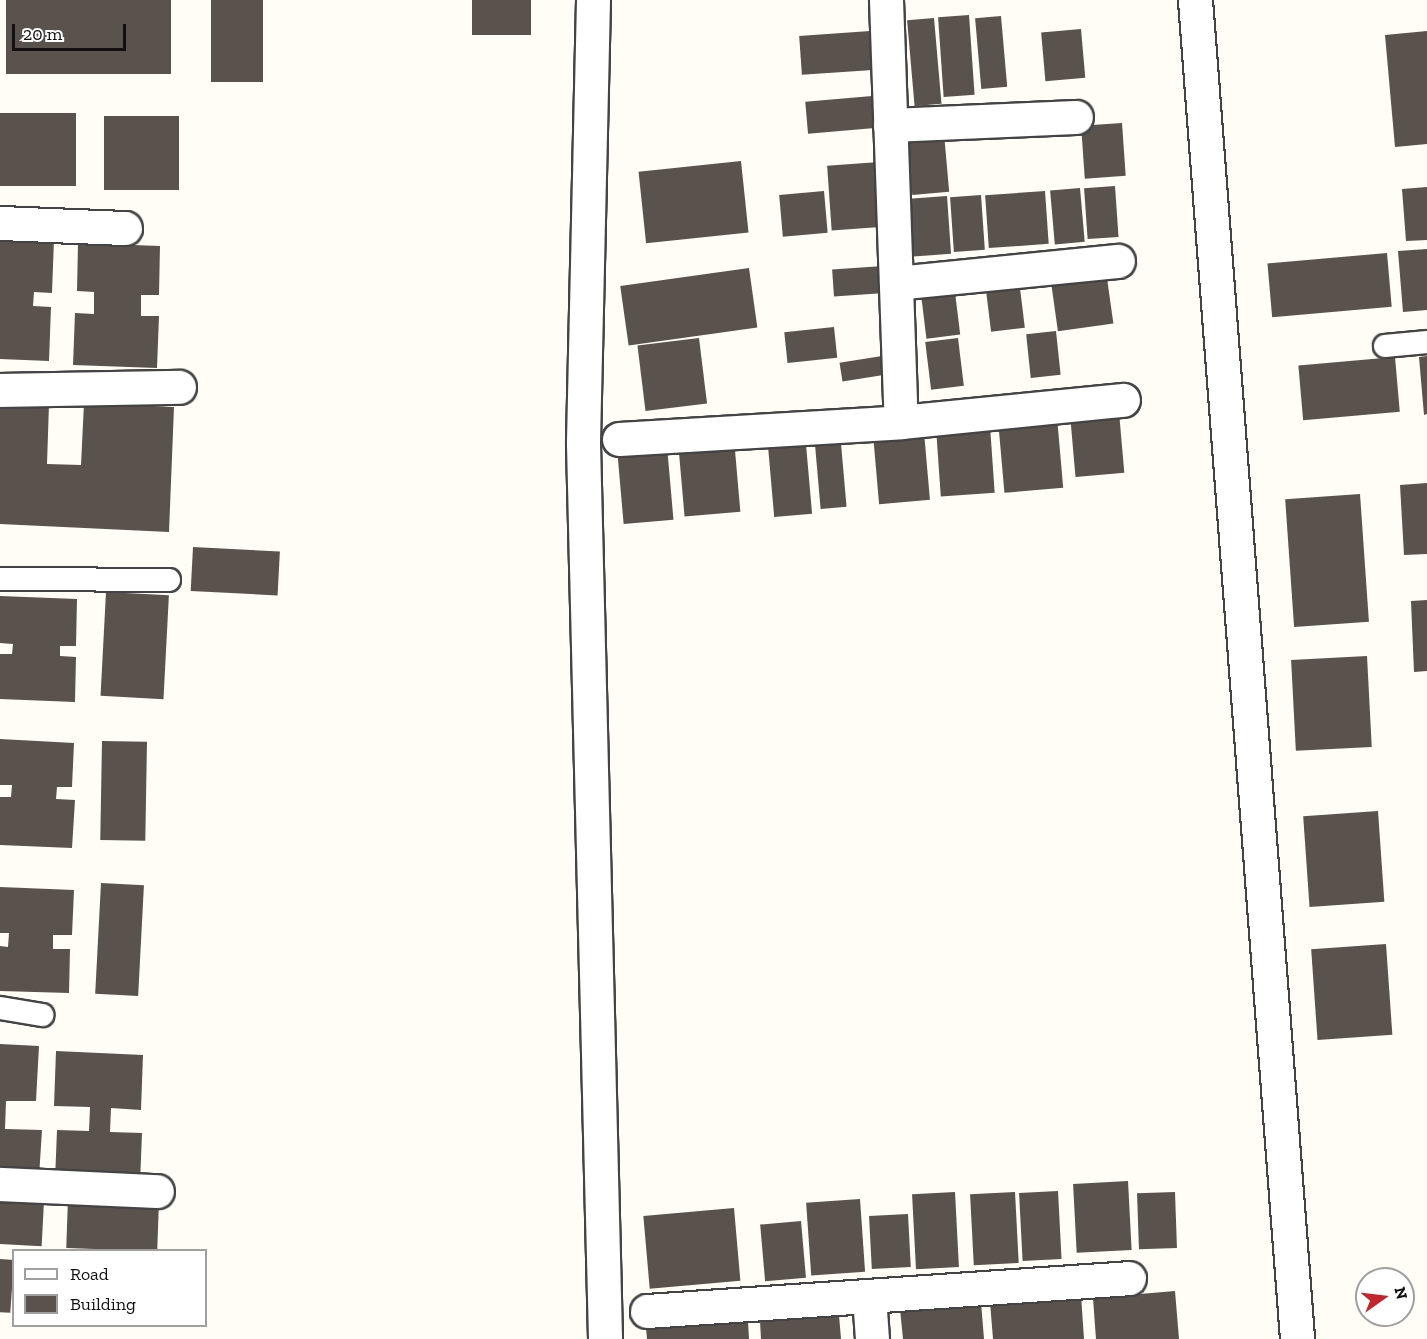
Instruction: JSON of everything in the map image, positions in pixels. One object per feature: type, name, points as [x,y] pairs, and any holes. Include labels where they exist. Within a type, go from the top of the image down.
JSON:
[{"type":"street","points":[[593,0],[583,444],[605,1339]]},
{"type":"street","points":[[886,0],[901,422]]},
{"type":"street","points":[[1195,0],[1297,1339]]},
{"type":"street","points":[[890,125],[1076,117]]},
{"type":"street","points":[[0,223],[125,228]]},
{"type":"street","points":[[896,283],[1118,261]]},
{"type":"street","points":[[0,390],[179,387]]},
{"type":"street","points":[[619,439],[901,422],[1123,400]]},
{"type":"street","points":[[0,1184],[157,1191]]},
{"type":"street","points":[[647,1311],[1129,1278]]},
{"type":"street","points":[[869,1296],[872,1339]]},
{"type":"lane","points":[[1385,346],[1427,342]]},
{"type":"lane","points":[[0,579],[169,580]]},
{"type":"lane","points":[[0,1008],[42,1015]]},
{"type":"building","points":[[6,0],[171,0],[171,74],[6,74]]},
{"type":"building","points":[[211,0],[263,0],[263,82],[211,82]]},
{"type":"building","points":[[472,0],[531,0],[531,35],[472,35]]},
{"type":"building","points":[[969,15],[975,95],[944,97],[938,17]]},
{"type":"building","points":[[1001,16],[1007,87],[981,89],[975,18]]},
{"type":"building","points":[[934,18],[941,104],[915,106],[907,20]]},
{"type":"building","points":[[1081,29],[1085,78],[1045,81],[1041,32]]},
{"type":"building","points":[[870,31],[873,70],[802,75],[799,36]]},
{"type":"building","points":[[1427,31],[1427,144],[1395,147],[1385,35]]},
{"type":"building","points":[[872,96],[875,128],[808,134],[805,102]]},
{"type":"building","points":[[0,113],[76,113],[76,186],[0,186]]},
{"type":"building","points":[[104,116],[179,116],[179,190],[104,190]]},
{"type":"building","points":[[1122,123],[1126,176],[1085,179],[1081,126]]},
{"type":"building","points":[[944,133],[949,192],[912,195],[907,136]]},
{"type":"building","points":[[741,161],[749,233],[646,243],[639,172]]},
{"type":"building","points":[[879,162],[884,227],[832,230],[827,166]]},
{"type":"building","points":[[1115,186],[1119,237],[1088,239],[1084,188]]},
{"type":"building","points":[[1427,187],[1427,240],[1406,241],[1402,189]]},
{"type":"building","points":[[1080,188],[1085,242],[1055,244],[1050,191]]},
{"type":"building","points":[[824,191],[828,233],[783,237],[779,195]]},
{"type":"building","points":[[1045,191],[1049,244],[989,248],[985,195]]},
{"type":"building","points":[[981,195],[985,250],[954,252],[950,197]]},
{"type":"building","points":[[947,196],[951,254],[913,257],[909,199]]},
{"type":"building","points":[[0,237],[54,239],[52,293],[34,292],[33,306],[51,307],[49,361],[0,359]]},
{"type":"building","points":[[78,243],[160,246],[159,295],[141,295],[141,316],[159,316],[157,368],[73,365],[75,313],[94,314],[94,292],[77,291]]},
{"type":"building","points":[[1427,249],[1427,310],[1403,312],[1398,251]]},
{"type":"building","points":[[1387,253],[1392,307],[1272,317],[1267,263]]},
{"type":"building","points":[[883,266],[885,293],[834,296],[832,270]]},
{"type":"building","points":[[749,268],[757,327],[629,346],[620,286]]},
{"type":"building","points":[[1106,271],[1113,323],[1058,331],[1051,279]]},
{"type":"building","points":[[1019,280],[1025,328],[991,332],[985,284]]},
{"type":"building","points":[[954,284],[960,335],[926,339],[920,288]]},
{"type":"building","points":[[834,327],[837,358],[788,363],[784,332]]},
{"type":"building","points":[[1056,331],[1061,375],[1031,378],[1026,334]]},
{"type":"building","points":[[699,338],[707,404],[646,411],[637,346]]},
{"type":"building","points":[[958,338],[964,386],[931,390],[925,342]]},
{"type":"building","points":[[882,356],[885,375],[843,381],[840,363]]},
{"type":"building","points":[[1427,356],[1427,414],[1424,415],[1419,357]]},
{"type":"building","points":[[1395,357],[1400,412],[1303,420],[1298,365]]},
{"type":"building","points":[[0,402],[49,404],[47,464],[81,465],[84,403],[174,407],[169,532],[0,524]]},
{"type":"building","points":[[1119,412],[1124,473],[1076,477],[1070,416]]},
{"type":"building","points":[[1057,417],[1063,488],[1004,493],[998,422]]},
{"type":"building","points":[[990,426],[995,493],[941,497],[936,430]]},
{"type":"building","points":[[840,432],[847,507],[821,509],[814,434]]},
{"type":"building","points":[[924,432],[930,500],[879,504],[873,436]]},
{"type":"building","points":[[805,433],[812,514],[774,517],[767,436]]},
{"type":"building","points":[[734,439],[740,512],[685,517],[678,444]]},
{"type":"building","points":[[667,446],[673,520],[624,524],[617,450]]},
{"type":"building","points":[[1427,483],[1427,554],[1404,555],[1400,485]]},
{"type":"building","points":[[1360,494],[1369,622],[1294,627],[1285,499]]},
{"type":"building","points":[[193,547],[280,552],[278,595],[191,591]]},
{"type":"building","points":[[106,592],[169,595],[163,699],[101,696]]},
{"type":"building","points":[[0,596],[77,599],[76,646],[60,646],[60,656],[76,657],[75,702],[0,699],[0,654],[12,654],[13,644],[0,643]]},
{"type":"building","points":[[1427,600],[1427,671],[1414,672],[1411,601]]},
{"type":"building","points":[[1367,656],[1372,747],[1296,751],[1291,660]]},
{"type":"building","points":[[0,739],[74,743],[72,787],[57,787],[56,799],[75,800],[72,848],[0,845],[0,797],[11,797],[12,785],[0,785]]},
{"type":"building","points":[[102,741],[147,742],[145,841],[100,840]]},
{"type":"building","points":[[1378,811],[1384,902],[1310,907],[1303,816]]},
{"type":"building","points":[[101,883],[144,885],[138,996],[95,994]]},
{"type":"building","points":[[0,887],[74,890],[72,935],[53,935],[53,949],[70,949],[69,993],[0,991],[0,946],[8,947],[9,933],[0,933]]},
{"type":"building","points":[[1386,944],[1392,1035],[1318,1040],[1311,949]]},
{"type":"building","points":[[0,1044],[39,1046],[36,1101],[6,1101],[5,1129],[42,1130],[39,1177],[0,1175]]},
{"type":"building","points":[[56,1051],[143,1055],[141,1110],[111,1108],[110,1132],[142,1133],[140,1183],[55,1180],[57,1130],[89,1131],[90,1107],[54,1106]]},
{"type":"building","points":[[1128,1181],[1132,1250],[1077,1253],[1073,1184]]},
{"type":"building","points":[[1058,1191],[1062,1259],[1023,1261],[1019,1193]]},
{"type":"building","points":[[955,1192],[959,1267],[916,1269],[912,1194]]},
{"type":"building","points":[[1015,1192],[1019,1263],[974,1265],[970,1194]]},
{"type":"building","points":[[1175,1192],[1177,1248],[1139,1249],[1137,1193]]},
{"type":"building","points":[[68,1198],[159,1201],[157,1249],[66,1248]]},
{"type":"building","points":[[860,1199],[865,1272],[811,1276],[806,1203]]},
{"type":"building","points":[[0,1200],[44,1202],[42,1246],[0,1244]]},
{"type":"building","points":[[734,1208],[740,1281],[650,1289],[643,1216]]},
{"type":"building","points":[[908,1214],[911,1267],[872,1269],[869,1216]]},
{"type":"building","points":[[801,1221],[806,1278],[765,1281],[760,1225]]},
{"type":"building","points":[[0,1259],[12,1260],[10,1313],[0,1312]]},
{"type":"building","points":[[1175,1291],[1179,1339],[1096,1339],[1093,1298]]},
{"type":"building","points":[[1081,1295],[1084,1339],[993,1339],[990,1302]]},
{"type":"building","points":[[981,1302],[984,1339],[903,1339],[900,1309]]},
{"type":"building","points":[[839,1315],[841,1339],[761,1339],[760,1321]]},
{"type":"building","points":[[748,1321],[749,1339],[647,1339],[646,1328]]}]
